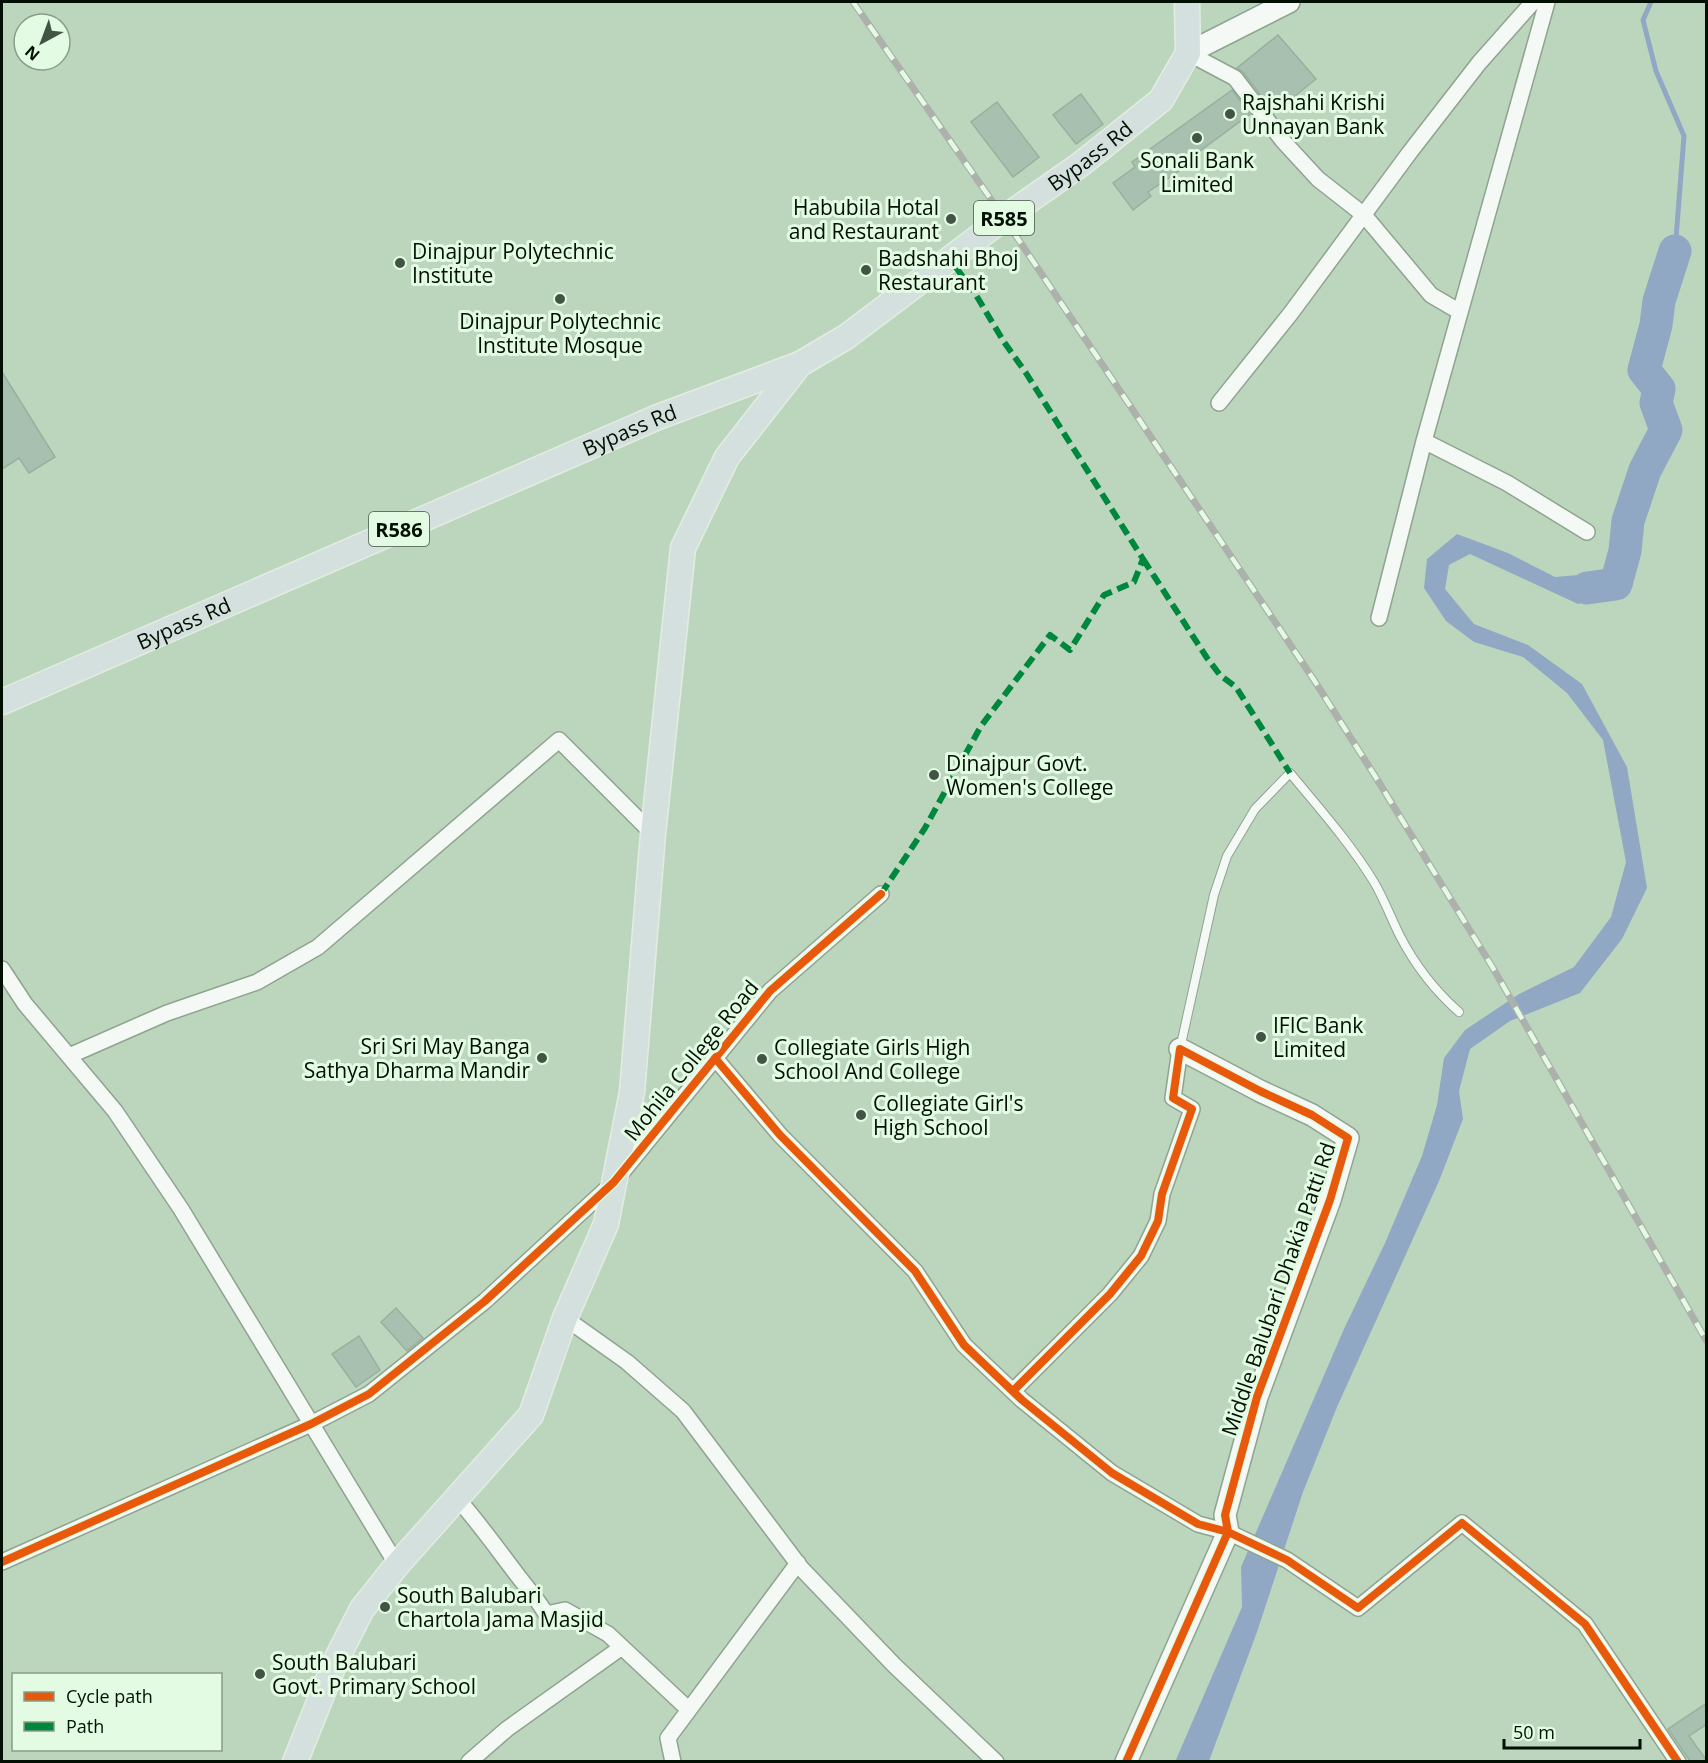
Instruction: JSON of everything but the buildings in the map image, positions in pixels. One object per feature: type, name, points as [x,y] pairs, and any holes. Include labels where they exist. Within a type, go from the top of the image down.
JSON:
[{"type":"main road","points":[[1187,2],[1188,53]]},
{"type":"main road","name":"Bypass Rd","points":[[2,702],[658,417],[800,364],[846,338],[1081,164],[1161,100],[1188,53]]},
{"type":"main road","name":"R585","points":[[295,1761],[336,1660],[362,1609],[397,1565],[531,1414],[565,1318],[606,1224],[632,1092],[653,834],[683,548],[727,457],[800,364]]},
{"type":"street","points":[[1188,53],[1289,2]]},
{"type":"street","points":[[1219,404],[1291,314],[1479,63],[1533,2]]},
{"type":"street","points":[[1379,618],[1424,441],[1547,2]]},
{"type":"street","points":[[1188,53],[1235,78],[1283,141],[1318,178],[1364,215],[1431,295],[1460,312]]},
{"type":"street","points":[[1424,441],[1507,483],[1587,532]]},
{"type":"street","points":[[69,1056],[167,1013],[257,982],[318,947],[559,740],[653,834]]},
{"type":"street","name":"Mohila College Road","points":[[2,1562],[311,1424],[369,1394],[485,1301],[614,1182],[770,991],[881,894]]},
{"type":"street","points":[[2,969],[25,1004],[115,1111],[181,1209],[397,1565]]},
{"type":"street","points":[[1013,1391],[1110,1294],[1141,1257],[1158,1221],[1162,1194],[1192,1109],[1173,1098],[1180,1049]]},
{"type":"street","name":"Middle Balubari Dhakia Patti Rd","points":[[1126,1761],[1228,1532],[1225,1515],[1257,1397],[1330,1200],[1348,1138],[1312,1115],[1180,1049]]},
{"type":"street","points":[[715,1058],[780,1135],[915,1271],[964,1345],[1013,1391],[1112,1473],[1198,1524],[1228,1532],[1287,1560],[1358,1608],[1462,1523],[1585,1624],[1678,1761]]},
{"type":"street","points":[[565,1318],[627,1362],[683,1411],[801,1568],[894,1665],[996,1761]]},
{"type":"street","points":[[457,1498],[483,1527],[517,1575],[537,1597],[546,1614],[565,1610],[608,1634],[688,1709]]},
{"type":"street","points":[[673,1761],[668,1738],[798,1563]]},
{"type":"street","points":[[469,1761],[507,1729],[622,1647]]},
{"type":"lane","points":[[1180,1049],[1214,896],[1227,856],[1255,809],[1290,773],[1349,845],[1375,883],[1401,937],[1422,973],[1443,998],[1459,1012]]},
{"type":"water","points":[[1457,534],[1508,553],[1555,577],[1591,574],[1614,594],[1578,604],[1470,554],[1449,565],[1445,589],[1474,624],[1528,645],[1582,684],[1627,767],[1647,888],[1622,939],[1580,993],[1510,1021],[1470,1049],[1459,1091],[1463,1119],[1439,1181],[1337,1407],[1303,1492],[1257,1632],[1209,1761],[1175,1762],[1242,1607],[1241,1567],[1422,1156],[1437,1105],[1444,1058],[1465,1030],[1519,994],[1574,967],[1611,917],[1626,862],[1603,740],[1567,693],[1523,657],[1474,642],[1446,621],[1424,588],[1427,559]]},
{"type":"waterway","points":[[1651,2],[1643,20],[1656,71],[1684,136],[1675,251]]},
{"type":"waterway","points":[[1587,588],[1616,584],[1625,551],[1628,521],[1645,470],[1666,430],[1656,403],[1659,389],[1644,370],[1656,325],[1659,301],[1675,251]]},
{"type":"railway","points":[[853,2],[1004,218],[1314,680],[1493,968],[1706,1340]]},
{"type":"marked path","points":[[881,894],[925,828],[981,726],[1050,635],[1070,650],[1104,595],[1134,582],[1143,559],[976,295],[950,259]]},
{"type":"marked path","points":[[1143,559],[1207,658],[1220,675],[1236,687],[1290,773]]},
{"type":"cycle path","points":[[2,1562],[311,1424],[369,1394],[485,1301],[614,1182],[770,991],[881,894]]},
{"type":"cycle path","points":[[1013,1391],[1110,1294],[1141,1256],[1158,1221],[1162,1194],[1192,1109],[1173,1098],[1180,1049],[1312,1115],[1348,1138],[1330,1200],[1257,1397],[1225,1515],[1228,1532],[1126,1762]]},
{"type":"cycle path","points":[[715,1058],[780,1135],[915,1271],[964,1345],[1022,1400],[1112,1473],[1198,1524],[1228,1532],[1287,1560],[1358,1608],[1462,1523],[1585,1624],[1678,1762]]},
{"type":"place","name":"Rajshahi Krishi Unnayan Bank","points":[[1230,114]]},
{"type":"place","name":"Sonali Bank Limited","points":[[1197,138]]},
{"type":"place","name":"Habubila Hotal and Restaurant","points":[[951,219]]},
{"type":"place","name":"Dinajpur Polytechnic Institute","points":[[400,263]]},
{"type":"place","name":"Badshahi Bhoj Restaurant","points":[[866,270]]},
{"type":"place","name":"Dinajpur Polytechnic Institute Mosque","points":[[560,299]]},
{"type":"place","name":"Dinajpur Govt. Women's College","points":[[934,775]]},
{"type":"place","name":"IFIC Bank Limited","points":[[1261,1037]]},
{"type":"place","name":"Sri Sri May Banga Sathya Dharma Mandir","points":[[542,1058]]},
{"type":"place","name":"Collegiate Girls High School And College","points":[[762,1059]]},
{"type":"place","name":"Collegiate Girl's High School","points":[[861,1115]]},
{"type":"place","name":"South Balubari Chartola Jama Masjid","points":[[385,1607]]},
{"type":"place","name":"South Balubari Govt. Primary School","points":[[260,1674]]}]
